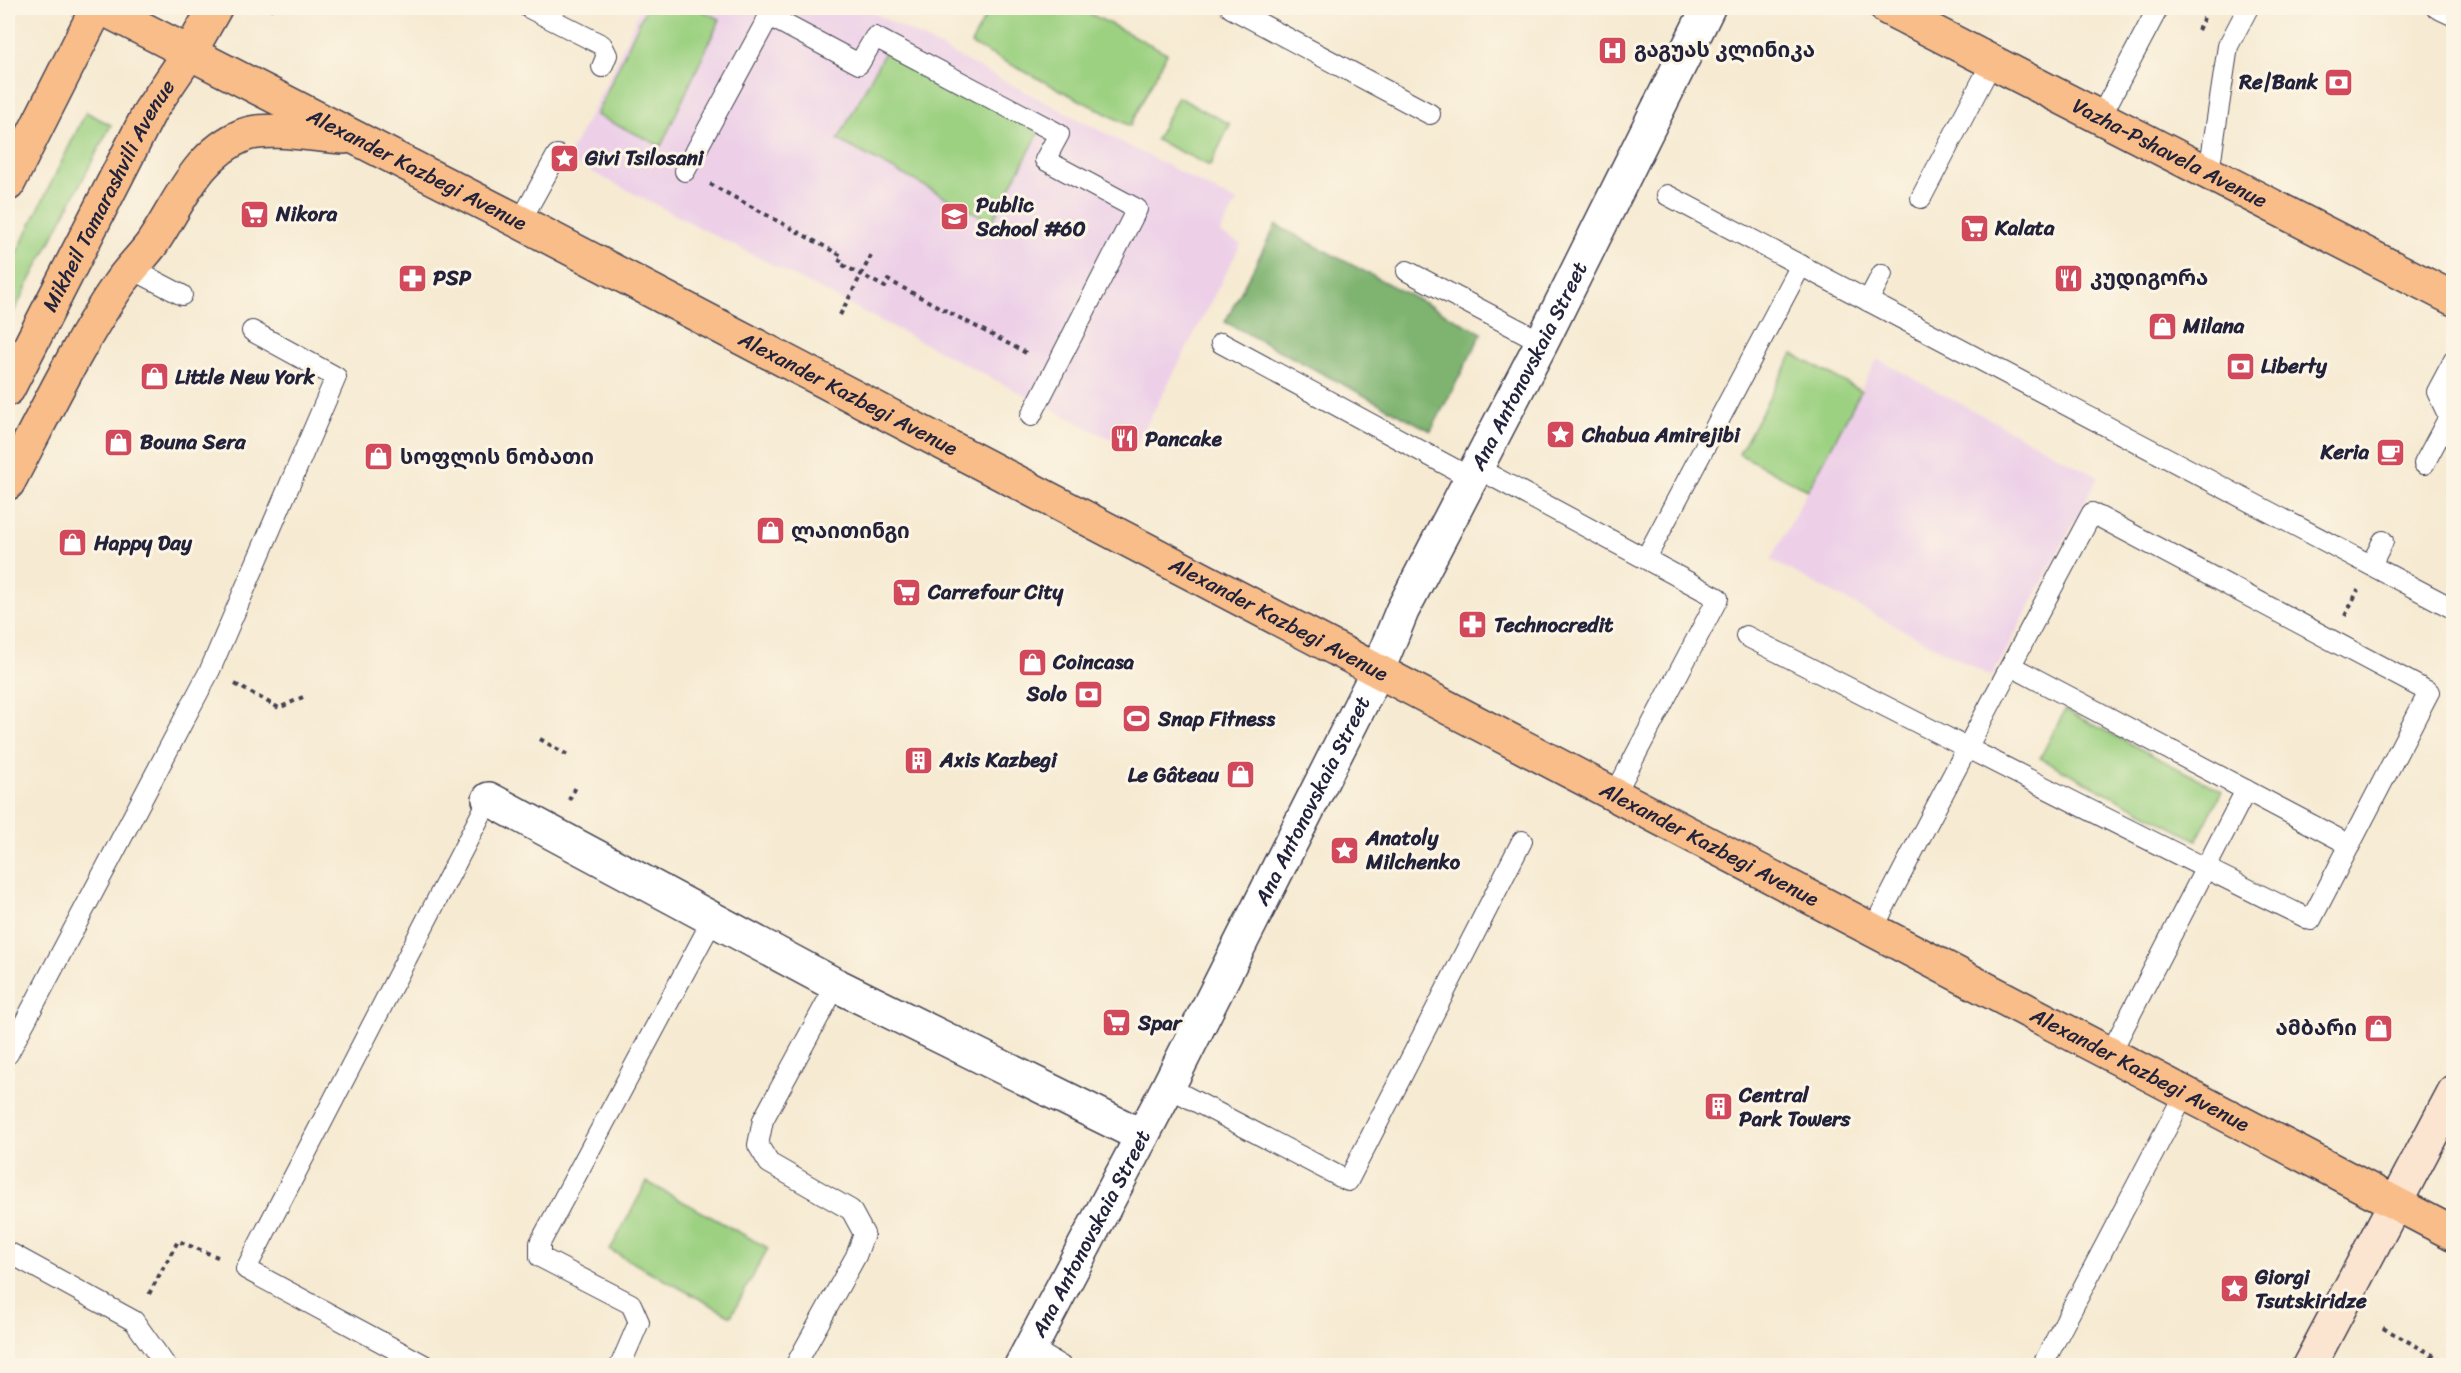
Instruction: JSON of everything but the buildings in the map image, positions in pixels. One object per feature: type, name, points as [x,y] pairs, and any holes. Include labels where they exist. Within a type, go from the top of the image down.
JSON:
[{"type":"main road","points":[[8,184],[97,8]]},
{"type":"main road","name":"Alexander Kazbegi Avenue","points":[[102,8],[359,138],[2109,1056],[2454,1234]]},
{"type":"main road","name":"Mikheil Tamarashvili Avenue","points":[[8,388],[150,111],[190,52],[215,8]]},
{"type":"main road","name":"Vazha-Pshavela Avenue","points":[[1887,8],[2454,299]]},
{"type":"main road","points":[[8,483],[70,366],[128,274],[150,246],[189,180],[202,164],[245,135],[266,132],[359,138]]},
{"type":"main road","points":[[2309,1365],[2454,1092]]},
{"type":"street","name":"Ana Antonovskaia Street","points":[[1026,1357],[1168,1087],[1377,672],[1402,611],[1542,342],[1708,8]]},
{"type":"street","points":[[489,799],[836,985],[1142,1136]]},
{"type":"lane","points":[[528,8],[602,45],[607,55],[602,68]]},
{"type":"lane","points":[[1231,8],[1430,114]]},
{"type":"lane","points":[[2101,116],[2160,8]]},
{"type":"lane","points":[[2209,172],[2228,46],[2248,8]]},
{"type":"lane","points":[[2437,8],[2454,16]]},
{"type":"lane","points":[[686,171],[769,16],[859,64],[875,37],[1059,134],[1045,160],[1137,209],[1031,416]]},
{"type":"lane","points":[[1921,198],[1992,62]]},
{"type":"lane","points":[[520,222],[557,155]]},
{"type":"lane","points":[[1667,195],[2454,609]]},
{"type":"lane","points":[[1646,558],[1802,265]]},
{"type":"lane","points":[[128,274],[134,270],[182,295]]},
{"type":"lane","points":[[1407,271],[1542,342]]},
{"type":"lane","points":[[1868,301],[1882,274]]},
{"type":"lane","points":[[8,1054],[210,670],[336,377],[252,332]]},
{"type":"lane","points":[[1221,343],[1646,558],[1718,598],[1614,796]]},
{"type":"lane","points":[[2424,464],[2449,417],[2437,392],[2454,360]]},
{"type":"lane","points":[[1746,636],[1968,747],[2206,869],[2311,920],[2429,692],[2092,513],[1968,747],[1872,931]]},
{"type":"lane","points":[[2371,565],[2384,541]]},
{"type":"lane","points":[[2011,666],[2350,845]]},
{"type":"lane","points":[[2109,1056],[2246,790]]},
{"type":"lane","points":[[426,1365],[246,1269],[489,799]]},
{"type":"lane","points":[[1168,1087],[1348,1181],[1522,841]]},
{"type":"lane","points":[[620,1365],[639,1322],[631,1304],[540,1257],[540,1243],[713,919]]},
{"type":"lane","points":[[795,1365],[856,1256],[864,1234],[851,1210],[769,1163],[758,1145],[763,1120],[836,985]]},
{"type":"lane","points":[[2042,1365],[2184,1095]]},
{"type":"lane","points":[[8,1252],[134,1321],[166,1365]]},
{"type":"lane","points":[[1026,1357],[1061,1365]]},
{"type":"path","points":[[2198,30],[2205,16]]},
{"type":"path","points":[[686,171],[842,256],[839,263],[861,275],[885,287],[888,280],[1056,368]]},
{"type":"path","points":[[840,315],[872,254]]},
{"type":"path","points":[[2346,614],[2353,601]]},
{"type":"path","points":[[210,670],[279,708],[303,697]]},
{"type":"path","points":[[540,739],[571,757]]},
{"type":"path","points":[[134,1321],[178,1241],[246,1269]]},
{"type":"path","points":[[2383,1328],[2453,1365]]},
{"type":"path","points":[[2439,1365],[2442,1360]]},
{"type":"shaded area","name":"Public School #60","points":[[640,8],[865,8],[1237,202],[1220,233],[1241,244],[1133,451],[567,159],[612,72]]},
{"type":"shaded area","points":[[1877,359],[2098,477],[1992,677],[1771,560]]},
{"type":"green space","points":[[646,8],[696,8],[720,19],[661,146],[596,115]]},
{"type":"green space","points":[[990,8],[1079,8],[1167,53],[1130,126],[971,44]]},
{"type":"green space","points":[[887,48],[1041,129],[992,222],[838,140]]},
{"type":"green space","points":[[1178,97],[1230,124],[1210,166],[1156,140]]},
{"type":"green space","points":[[86,112],[111,125],[8,323],[8,271]]},
{"type":"green space","points":[[1276,225],[1482,333],[1431,431],[1225,322]]},
{"type":"green space","points":[[1793,354],[1861,391],[1808,490],[1739,454]]},
{"type":"green space","points":[[2065,710],[2222,791],[2197,840],[2040,758]]},
{"type":"green space","points":[[647,1182],[768,1248],[731,1316],[610,1250]]},
{"type":"place","name":"გაგუას კლინიკა","points":[[1613,50]]},
{"type":"place","name":"Re|Bank","points":[[2339,82]]},
{"type":"place","name":"Givi Tsilosani","points":[[564,158]]},
{"type":"place","name":"Nikora","points":[[255,214]]},
{"type":"place","name":"Public School #60","points":[[955,217]]},
{"type":"place","name":"Kalata","points":[[1974,228]]},
{"type":"place","name":"PSP","points":[[412,278]]},
{"type":"place","name":"კუდიგორა","points":[[2069,278]]},
{"type":"place","name":"Milana","points":[[2162,326]]},
{"type":"place","name":"Liberty","points":[[2240,366]]},
{"type":"place","name":"Little New York","points":[[154,377]]},
{"type":"place","name":"Chabua Amirejibi","points":[[1561,435]]},
{"type":"place","name":"Pancake","points":[[1124,439]]},
{"type":"place","name":"Bouna Sera","points":[[119,442]]},
{"type":"place","name":"Keria","points":[[2390,452]]},
{"type":"place","name":"სოფლის ნობათი","points":[[379,457]]},
{"type":"place","name":"ლაითინგი","points":[[770,531]]},
{"type":"place","name":"Happy Day","points":[[73,543]]},
{"type":"place","name":"Carrefour City","points":[[907,592]]},
{"type":"place","name":"Technocredit","points":[[1473,625]]},
{"type":"place","name":"Coincasa","points":[[1032,662]]},
{"type":"place","name":"Solo","points":[[1088,694]]},
{"type":"place","name":"Snap Fitness","points":[[1137,719]]},
{"type":"place","name":"Axis Kazbegi","points":[[919,760]]},
{"type":"place","name":"Le Gâteau","points":[[1240,775]]},
{"type":"place","name":"Anatoly Milchenko","points":[[1345,850]]},
{"type":"place","name":"Spar","points":[[1117,1023]]},
{"type":"place","name":"ამბარი","points":[[2378,1028]]},
{"type":"place","name":"Central Park Towers","points":[[1718,1107]]},
{"type":"place","name":"Giorgi Tsutskiridze","points":[[2234,1289]]}]
